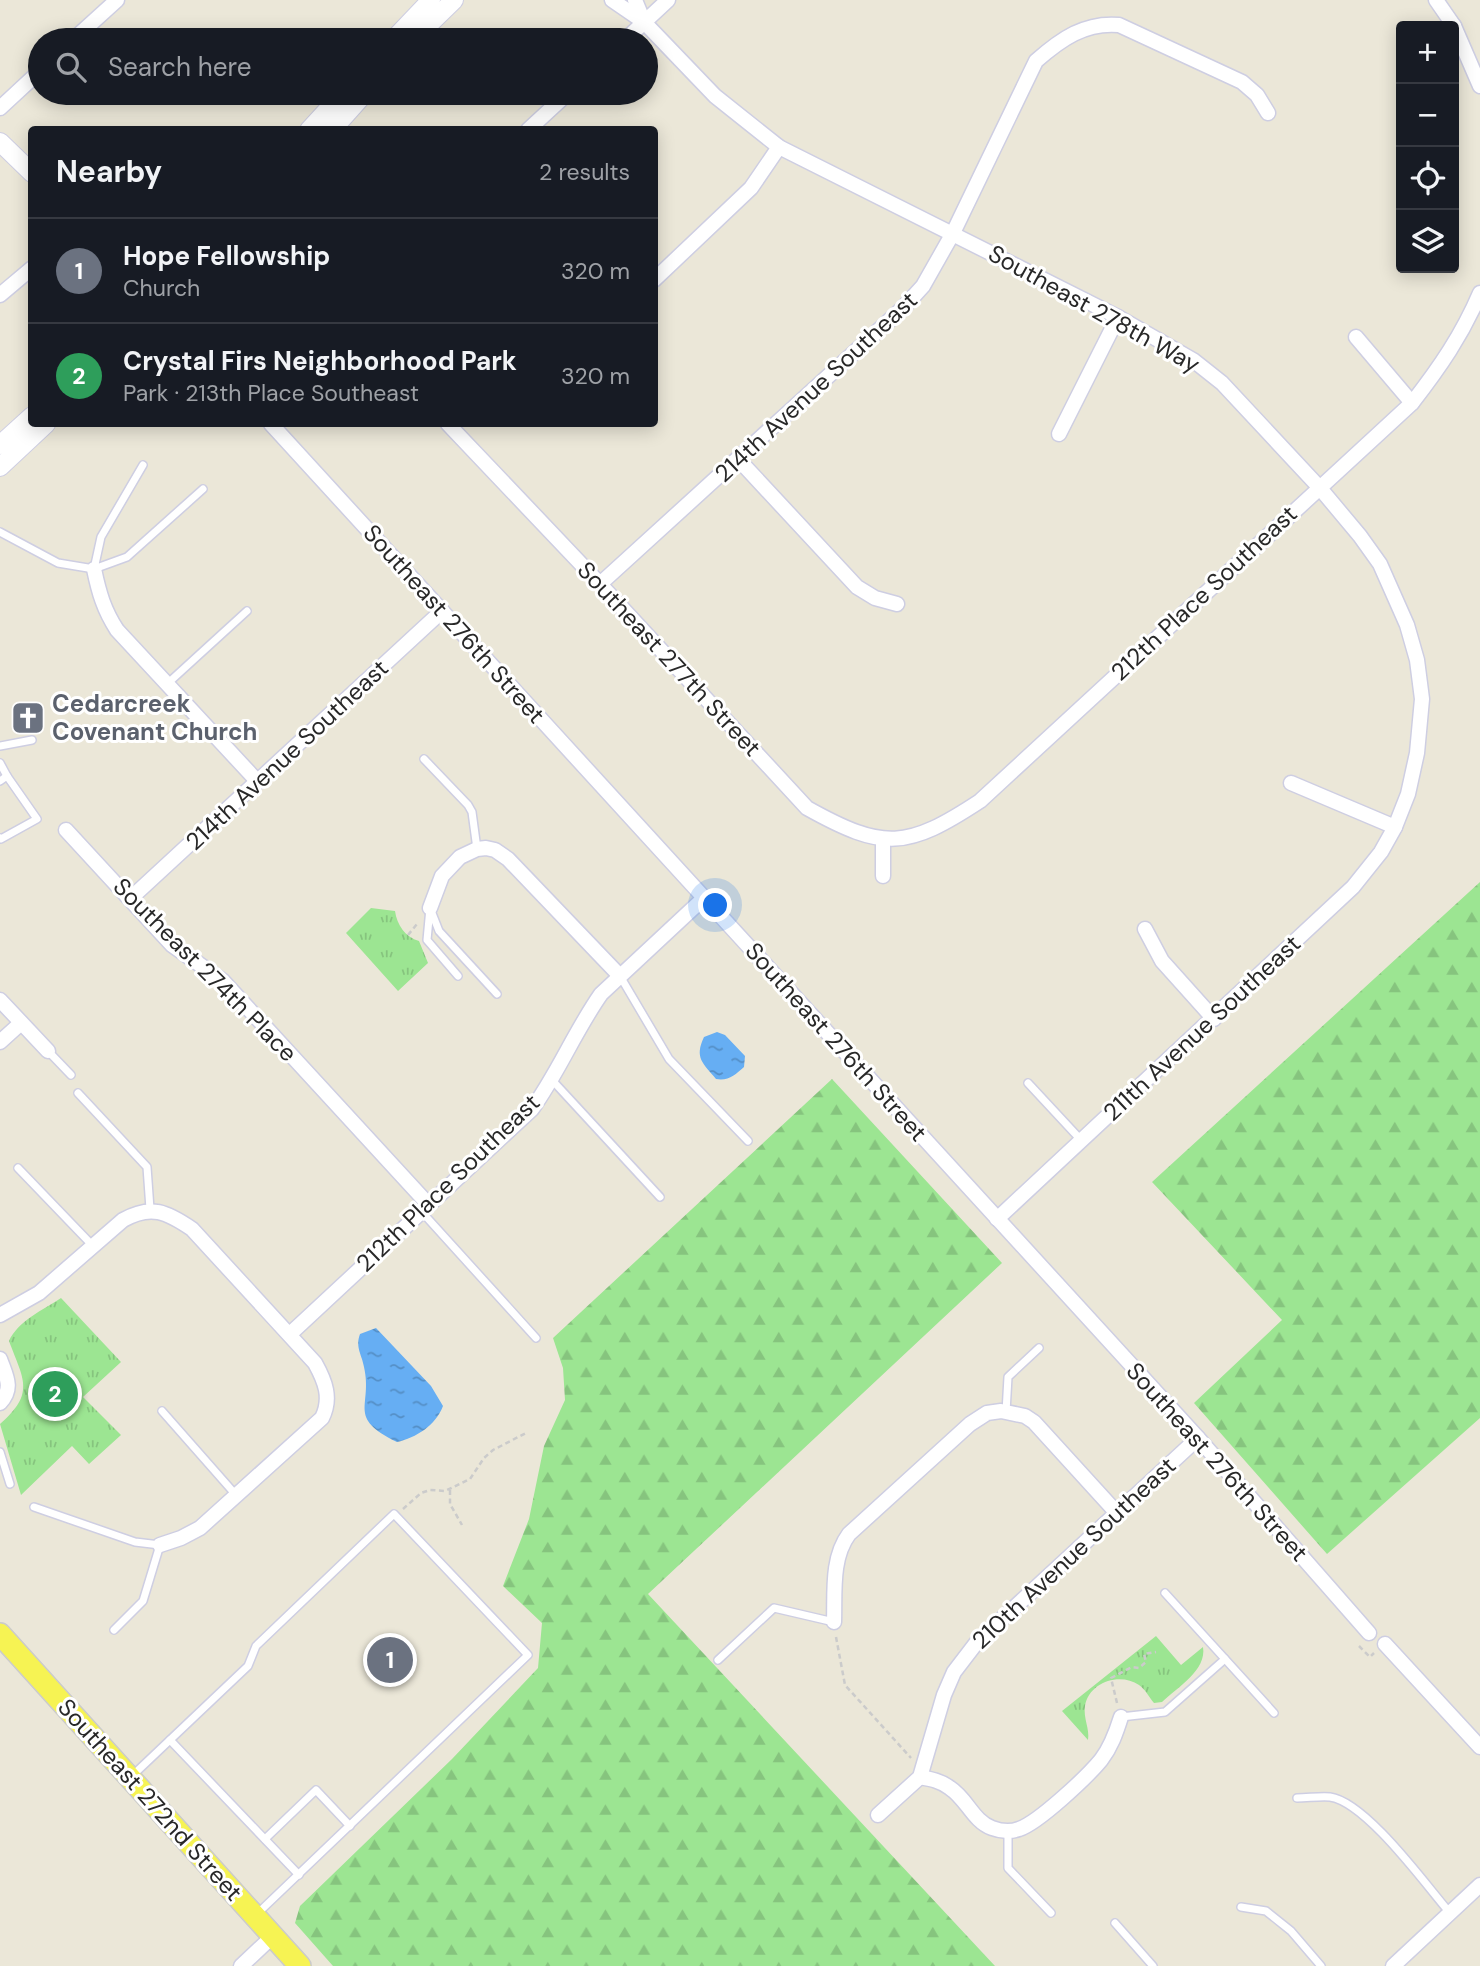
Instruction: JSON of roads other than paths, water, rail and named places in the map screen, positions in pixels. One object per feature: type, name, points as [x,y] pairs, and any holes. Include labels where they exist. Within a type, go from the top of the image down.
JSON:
[{"type":"main road","name":"Southeast 272nd Street","points":[[0,1634],[300,1966]]},
{"type":"street","points":[[87,28],[117,0]]},
{"type":"street","points":[[404,28],[431,0]]},
{"type":"street","points":[[425,28],[454,0]]},
{"type":"street","name":"Southeast 278th Way","points":[[612,0],[651,28]]},
{"type":"street","name":"Southeast 278th Way","points":[[635,0],[645,22]]},
{"type":"street","points":[[638,28],[668,0]]},
{"type":"street","points":[[1436,0],[1451,21]]},
{"type":"street","name":"214th Avenue Southeast","points":[[600,584],[739,460],[923,286],[953,233],[1036,61],[1057,43],[1079,30],[1101,23],[1119,25],[1242,82],[1257,95],[1268,113]]},
{"type":"street","name":"Southeast 278th Way","points":[[658,36],[715,96],[779,147],[1118,317],[1193,360],[1222,383],[1319,487],[1380,564],[1407,625],[1417,660],[1422,699],[1417,753],[1408,794],[1395,827]]},
{"type":"street","points":[[1459,36],[1477,71],[1480,86]]},
{"type":"street","points":[[0,108],[28,82]]},
{"type":"street","points":[[313,126],[332,105]]},
{"type":"street","points":[[336,126],[354,105]]},
{"type":"street","points":[[532,126],[555,105]]},
{"type":"street","points":[[0,142],[28,169]]},
{"type":"street","points":[[658,276],[751,188],[779,147]]},
{"type":"street","points":[[0,295],[28,271]]},
{"type":"street","name":"212th Place Southeast","points":[[883,841],[926,834],[980,801],[1412,403],[1438,370],[1465,328],[1480,293]]},
{"type":"street","points":[[1059,433],[1118,317]]},
{"type":"street","points":[[1356,337],[1412,403]]},
{"type":"street","points":[[0,445],[28,420]]},
{"type":"street","points":[[0,467],[43,427]]},
{"type":"street","name":"Southeast 276th Street","points":[[274,427],[1198,1438],[1369,1633]]},
{"type":"street","name":"Southeast 277th Street","points":[[451,427],[807,808],[829,821],[883,841]]},
{"type":"street","points":[[739,460],[857,587],[875,598],[897,604]]},
{"type":"street","points":[[94,569],[105,612],[117,630],[258,782]]},
{"type":"street","name":"214th Avenue Southeast","points":[[131,898],[442,611]]},
{"type":"street","points":[[1291,783],[1395,827]]},
{"type":"street","name":"211th Avenue Southeast","points":[[997,1219],[1353,887],[1381,852],[1395,827]]},
{"type":"street","name":"Southeast 274th Place","points":[[66,830],[172,945],[223,981],[424,1207]]},
{"type":"street","points":[[883,841],[883,876]]},
{"type":"street","points":[[430,908],[442,876],[460,857],[477,849],[495,850],[508,859],[620,976]]},
{"type":"street","name":"212th Place Southeast","points":[[290,1334],[532,1109],[552,1080],[601,994],[704,898]]},
{"type":"street","points":[[1144,929],[1162,961],[1214,1019]]},
{"type":"street","points":[[0,1000],[48,1051]]},
{"type":"street","points":[[0,1042],[21,1023]]},
{"type":"street","points":[[0,1315],[39,1293],[123,1220],[137,1212],[150,1209],[176,1218],[191,1229],[314,1363],[328,1396],[322,1418],[200,1528],[160,1545]]},
{"type":"street","points":[[0,1359],[9,1385],[6,1396],[0,1403]]},
{"type":"street","points":[[834,1622],[837,1562],[842,1544],[849,1534],[970,1424],[987,1413],[1006,1412],[1025,1416],[1034,1422],[1116,1512]]},
{"type":"street","name":"210th Avenue Southeast","points":[[921,1774],[944,1695],[954,1672],[977,1642],[1198,1438]]},
{"type":"street","points":[[1384,1644],[1480,1747]]},
{"type":"street","points":[[878,1815],[921,1774],[952,1789],[981,1822],[994,1829],[1008,1831],[1028,1824],[1048,1810],[1100,1761],[1114,1740],[1121,1717]]},
{"type":"street","points":[[1393,1966],[1480,1885]]},
{"type":"street","points":[[241,1966],[273,1936]]},
{"type":"lane","points":[[94,569],[101,537],[143,465]]},
{"type":"lane","points":[[0,532],[58,563],[94,569],[127,557],[203,489]]},
{"type":"lane","points":[[167,684],[247,611]]},
{"type":"lane","points":[[0,746],[32,740]]},
{"type":"lane","points":[[424,759],[468,805],[472,812],[477,849]]},
{"type":"lane","points":[[0,763],[3,778],[37,818],[0,838]]},
{"type":"lane","points":[[430,908],[427,940],[458,976]]},
{"type":"lane","points":[[430,908],[439,932],[496,994]]},
{"type":"lane","points":[[620,976],[668,1059],[748,1141]]},
{"type":"lane","points":[[48,1051],[71,1075]]},
{"type":"lane","points":[[552,1080],[660,1196]]},
{"type":"lane","points":[[1028,1083],[1081,1141]]},
{"type":"lane","points":[[78,1093],[147,1167],[150,1209]]},
{"type":"lane","points":[[18,1168],[93,1246]]},
{"type":"lane","points":[[424,1207],[536,1338]]},
{"type":"lane","points":[[1006,1412],[1008,1377],[1039,1348]]},
{"type":"lane","points":[[162,1411],[236,1495]]},
{"type":"lane","points":[[0,1452],[10,1484]]},
{"type":"lane","points":[[34,1507],[135,1542],[160,1545],[143,1601],[114,1630]]},
{"type":"lane","points":[[130,1778],[248,1665],[256,1646],[394,1514],[528,1655],[255,1916]]},
{"type":"lane","points":[[1165,1593],[1274,1713]]},
{"type":"lane","points":[[718,1660],[774,1608],[834,1622]]},
{"type":"lane","points":[[1121,1717],[1165,1712],[1225,1659]]},
{"type":"lane","points":[[170,1740],[299,1875]]},
{"type":"lane","points":[[264,1839],[316,1790],[350,1826]]},
{"type":"lane","points":[[1297,1798],[1331,1797],[1349,1804],[1368,1818],[1450,1913]]},
{"type":"lane","points":[[1008,1831],[1008,1868],[1052,1913]]},
{"type":"lane","points":[[1241,1906],[1266,1911],[1291,1931],[1321,1966]]},
{"type":"lane","points":[[1115,1923],[1153,1966]]},
{"type":"water","points":[[717,1032],[725,1035],[745,1056],[744,1067],[725,1079],[716,1079],[700,1055],[704,1037]]},
{"type":"water","points":[[376,1328],[431,1386],[443,1406],[436,1419],[424,1430],[397,1442],[372,1425],[365,1410],[366,1381],[359,1339],[360,1334]]},
{"type":"place","name":"Cedarcreek Covenant Church","points":[[28,718]]},
{"type":"place","name":"Crystal Firs Neighborhood Park","points":[[55,1394]]},
{"type":"place","name":"Hope Fellowship","points":[[390,1660]]}]
